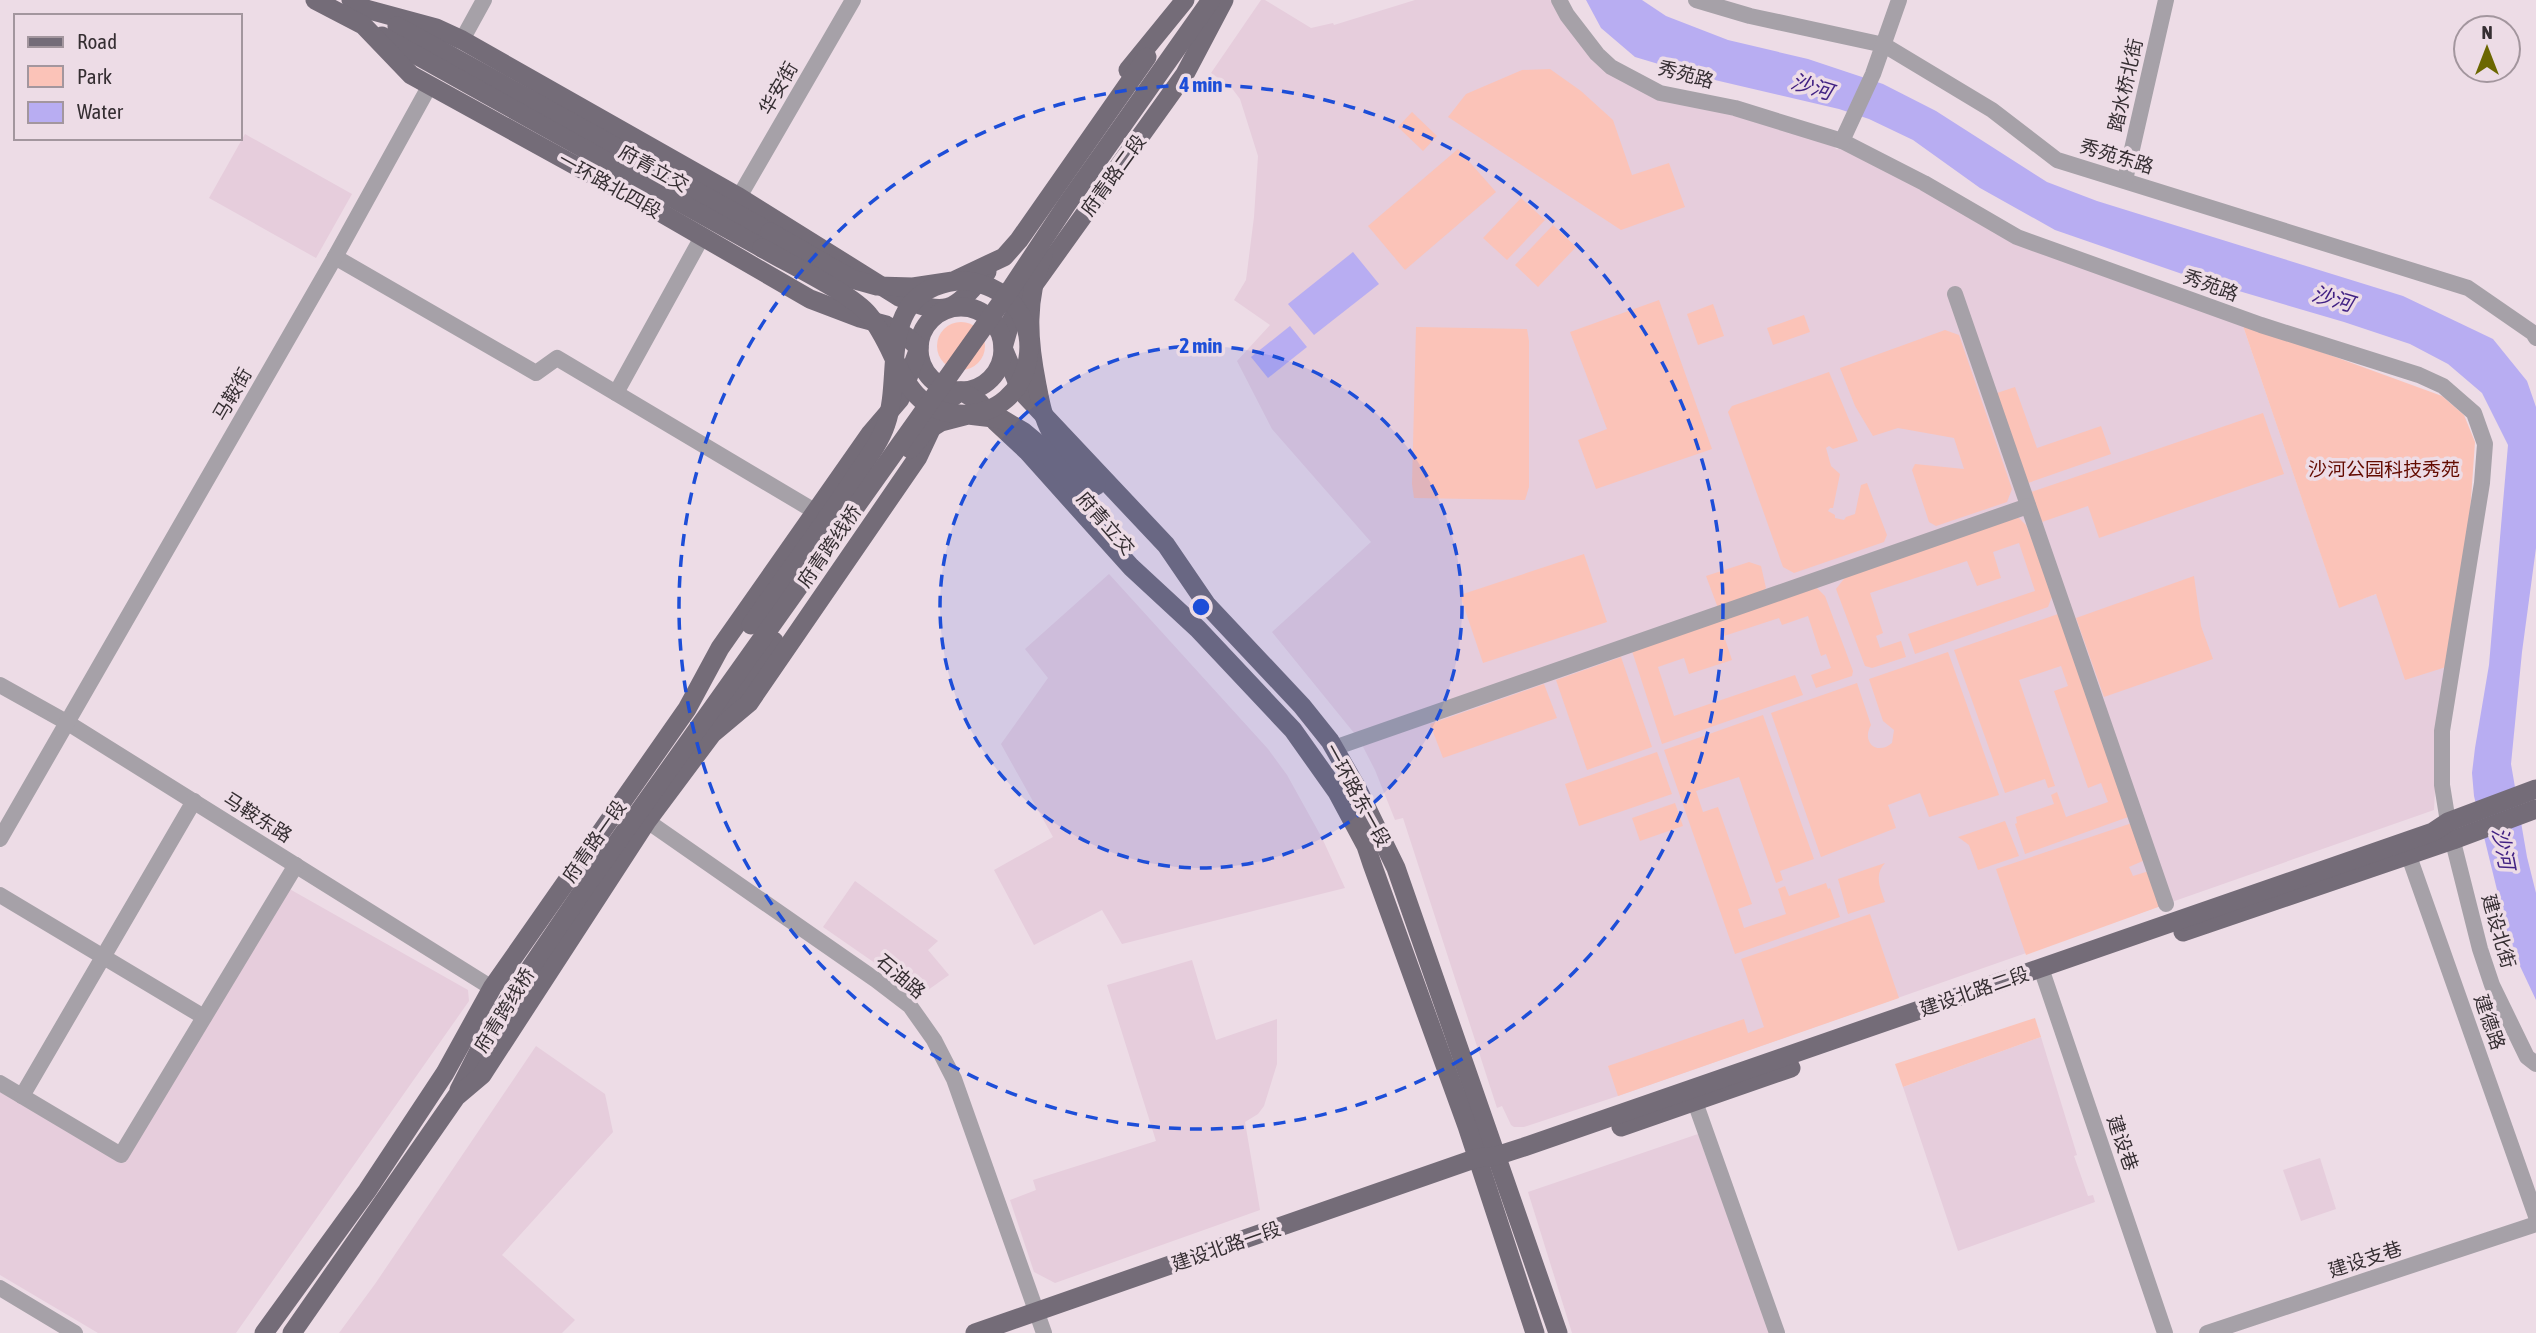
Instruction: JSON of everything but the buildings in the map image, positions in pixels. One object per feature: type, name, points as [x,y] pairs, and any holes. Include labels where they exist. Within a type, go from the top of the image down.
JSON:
[{"type":"main road","name":"一环路北四段","points":[[315,0],[436,28],[462,40],[739,197],[899,297],[928,309],[950,308]]},
{"type":"main road","name":"府青立交","points":[[687,709],[710,685],[881,437],[890,412],[896,338],[902,317],[915,300],[933,288],[1003,257],[1019,240],[1186,0]]},
{"type":"main road","points":[[950,308],[975,309],[986,315],[1001,335],[1003,348],[995,373],[986,382],[961,391],[936,382],[927,373],[921,361],[921,335],[937,314],[967,295],[988,270],[1140,53],[1186,0]]},
{"type":"main road","name":"府青跨线桥","points":[[456,1097],[490,1020],[1199,0]]},
{"type":"main road","name":"府青跨线桥","points":[[445,1073],[490,1020],[586,886],[1012,287],[1211,0]]},
{"type":"main road","points":[[1207,606],[1089,492],[1050,430],[1041,406],[1030,351],[1028,315],[1034,278],[1045,250],[1224,0]]},
{"type":"main road","name":"府青路二段","points":[[1003,348],[1010,323],[1023,300],[1185,74],[1224,0]]},
{"type":"main road","name":"一环路北四段","points":[[360,11],[411,75],[810,299],[886,325],[906,336],[919,348]]},
{"type":"main road","name":"府青立交","points":[[360,11],[766,240],[852,279],[877,286],[913,287],[953,281],[992,287],[1008,298],[1020,313],[1028,331],[1030,351],[1026,370],[1018,387],[1004,401],[987,410],[942,422],[925,432],[903,457],[774,641]]},
{"type":"main road","name":"府青立交","points":[[766,240],[867,311],[881,330],[896,359],[902,378],[914,394],[930,407],[948,414],[1002,419],[1024,432],[1041,447],[1089,492],[1198,629]]},
{"type":"main road","name":"府青路一段","points":[[264,1333],[367,1191],[445,1073],[492,988],[687,709],[720,648],[870,434],[900,399],[919,348]]},
{"type":"main road","name":"一环路东一段","points":[[1003,348],[1021,391],[1166,545],[1207,606],[1302,706],[1334,748],[1357,788],[1396,867],[1489,1163],[1558,1333]]},
{"type":"main road","name":"一环路东一段","points":[[961,391],[979,402],[1027,451],[1131,567],[1198,629],[1293,730],[1337,792],[1366,846],[1467,1098]]},
{"type":"main road","name":"府青路一段","points":[[712,734],[749,703],[918,457],[943,404],[961,391]]},
{"type":"main road","name":"府青路一段","points":[[292,1333],[456,1097],[482,1075],[647,821],[712,734],[774,641]]},
{"type":"main road","name":"建设北路二段","points":[[1489,1163],[2406,849],[2433,832],[2459,828],[2533,800]]},
{"type":"main road","name":"建设北路二段","points":[[1489,1163],[1695,1102],[2043,973]]},
{"type":"main road","name":"一环路东一段","points":[[1489,1163],[1535,1333]]},
{"type":"main road","name":"建设北路一段","points":[[1012,1333],[1489,1163]]},
{"type":"main road","name":"建设北路一段","points":[[975,1333],[1040,1323]]},
{"type":"street","points":[[462,40],[484,0]]},
{"type":"street","name":"华安街","points":[[739,197],[853,0]]},
{"type":"street","name":"秀苑路","points":[[1559,0],[1590,45],[1611,68],[1660,93],[1735,108],[1842,141],[1924,183],[2017,237],[2261,325],[2419,375],[2443,386],[2474,413],[2485,444],[2482,483],[2442,732],[2442,785],[2459,828]]},
{"type":"street","name":"秀苑东路","points":[[1696,0],[1750,16],[1884,45],[1992,110],[2057,160],[2468,288],[2533,333],[2536,338]]},
{"type":"street","points":[[1842,141],[1873,74],[1899,0]]},
{"type":"street","name":"踏水桥北街","points":[[2125,180],[2166,0]]},
{"type":"street","name":"马鞍街","points":[[0,838],[335,257],[430,85]]},
{"type":"street","points":[[616,393],[702,237]]},
{"type":"street","points":[[335,257],[536,373],[557,358],[816,512]]},
{"type":"street","points":[[1955,294],[2166,904]]},
{"type":"street","points":[[1334,748],[2028,506]]},
{"type":"street","name":"马鞍东路","points":[[0,685],[68,723],[492,988]]},
{"type":"street","points":[[23,1096],[194,801]]},
{"type":"street","name":"石油路","points":[[620,803],[910,1006],[934,1040],[954,1079],[1040,1323]]},
{"type":"street","name":"建设北街","points":[[2459,828],[2480,949],[2492,985],[2527,1057],[2536,1064]]},
{"type":"street","name":"建德路","points":[[2406,849],[2536,1216]]},
{"type":"street","points":[[0,1083],[121,1155],[296,865]]},
{"type":"street","points":[[0,895],[204,1017]]},
{"type":"street","name":"建设巷","points":[[2043,973],[2165,1333]]},
{"type":"street","points":[[1695,1102],[1777,1333]]},
{"type":"street","name":"建设支巷","points":[[2207,1333],[2536,1224]]},
{"type":"street","points":[[0,1288],[75,1333]]},
{"type":"shaded area","points":[[1261,0],[1311,28],[1333,23],[1334,25],[1415,0],[1553,0],[1616,77],[1832,143],[1836,149],[1849,148],[1934,194],[2242,323],[2339,607],[2376,594],[2446,667],[2438,732],[2434,810],[1618,1096],[1524,1127],[1511,1125],[1502,1106],[1497,1108],[1403,818],[1395,820],[1359,739],[1272,632],[1371,542],[1272,429],[1237,361],[1270,325],[1234,300],[1246,280],[1258,156],[1240,99],[1231,87],[1211,73]]},
{"type":"shaded area","points":[[245,134],[352,194],[316,258],[209,198]]},
{"type":"shaded area","points":[[1109,574],[1268,749],[1287,775],[1322,838],[1345,888],[1122,944],[1102,910],[1034,945],[994,870],[1053,837],[1001,744],[1048,678],[1025,649]]},
{"type":"shaded area","points":[[855,881],[938,941],[928,950],[949,975],[921,995],[823,927]]},
{"type":"shaded area","points":[[286,887],[468,990],[469,1001],[236,1333],[98,1333],[0,1275],[0,1090],[125,1163]]},
{"type":"shaded area","points":[[1192,960],[1216,1040],[1277,1019],[1277,1064],[1264,1106],[1258,1114],[1245,1122],[1260,1210],[1055,1283],[1034,1272],[1010,1200],[1036,1190],[1033,1180],[1156,1141],[1107,985]]},
{"type":"shaded area","points":[[2041,1037],[2077,1155],[2074,1156],[2088,1196],[2093,1195],[2095,1202],[1958,1251],[1903,1087]]},
{"type":"shaded area","points":[[536,1046],[605,1094],[613,1132],[502,1255],[575,1320],[562,1333],[339,1333],[375,1284]]},
{"type":"shaded area","points":[[1698,1134],[1770,1333],[1572,1333],[1528,1192]]},
{"type":"shaded area","points":[[2320,1158],[2336,1209],[2301,1221],[2283,1170]]},
{"type":"green space","points":[[1550,69],[1581,91],[1613,120],[1632,175],[1669,163],[1685,207],[1621,230],[1448,117],[1466,94],[1522,70]]},
{"type":"green space","points":[[1412,112],[1437,136],[1423,151],[1398,127]]},
{"type":"green space","points":[[1458,149],[1496,192],[1405,270],[1368,226]]},
{"type":"green space","points":[[1521,198],[1545,220],[1507,260],[1483,238]]},
{"type":"green space","points":[[1553,225],[1576,247],[1538,287],[1515,265]]},
{"type":"green space","points":[[1659,300],[1712,449],[1596,489],[1578,440],[1607,429],[1570,332]]},
{"type":"green space","points":[[1713,304],[1724,336],[1698,345],[1687,314]]},
{"type":"green space","points":[[1804,315],[1810,332],[1773,345],[1767,328]]},
{"type":"green space","points":[[961,322],[978,329],[985,346],[978,363],[961,370],[944,363],[937,346],[944,329]]},
{"type":"green space","name":"沙河公园科技秀苑","points":[[2242,323],[2442,396],[2464,415],[2475,442],[2470,513],[2446,667],[2405,680],[2376,594],[2339,608]]},
{"type":"green space","points":[[1416,327],[1527,329],[1529,487],[1525,500],[1414,498],[1412,484]]},
{"type":"green space","points":[[1945,330],[1959,335],[2012,489],[2007,502],[1936,526],[1929,522],[1912,470],[1915,464],[1964,469],[1954,438],[1898,428],[1873,436],[1855,406],[1840,368]]},
{"type":"green space","points":[[1829,372],[1858,441],[1833,449],[1829,446],[1826,448],[1831,466],[1840,474],[1833,508],[1828,511],[1835,515],[1835,518],[1844,520],[1855,514],[1861,485],[1867,483],[1887,535],[1884,542],[1794,573],[1783,567],[1728,412],[1732,406]]},
{"type":"green space","points":[[2015,387],[2037,448],[2101,426],[2111,454],[2028,483],[1997,393]]},
{"type":"green space","points":[[2263,413],[2284,474],[2099,538],[2088,506],[2042,522],[2031,492]]},
{"type":"green space","points":[[2019,518],[2026,525],[2053,594],[2048,607],[1915,654],[1908,634],[2035,591],[2019,543],[1993,552],[2001,578],[1977,586],[1967,561],[1870,593],[1883,633],[1876,636],[1880,648],[1901,641],[1906,657],[1872,668],[1865,666],[1836,589],[1847,575]]},
{"type":"green space","points":[[1584,554],[1607,622],[1483,663],[1460,595]]},
{"type":"green space","points":[[1749,562],[1761,566],[1766,588],[1718,608],[1706,576]]},
{"type":"green space","points":[[2194,576],[2201,626],[2213,659],[2104,697],[2076,618]]},
{"type":"green space","points":[[1816,587],[1825,596],[1853,671],[1852,676],[1816,688],[1811,675],[1831,668],[1826,654],[1821,656],[1808,616],[1782,625],[1779,618],[1724,636],[1732,660],[1689,674],[1684,658],[1658,667],[1674,716],[1795,675],[1803,695],[1662,744],[1632,651]]},
{"type":"green space","points":[[2061,613],[2131,816],[2025,854],[2015,824],[2016,817],[2054,804],[2051,795],[2057,792],[2066,817],[2108,802],[2101,783],[2088,788],[2054,691],[2068,686],[2061,666],[2019,680],[2055,786],[2048,788],[2045,779],[2005,793],[1954,650]]},
{"type":"green space","points":[[1948,652],[1999,795],[1929,817],[1920,793],[1888,805],[1896,828],[1821,857],[1771,713],[1857,683],[1871,725],[1868,731],[1869,742],[1876,748],[1886,747],[1892,743],[1894,730],[1883,721],[1869,679]]},
{"type":"green space","points":[[1621,657],[1652,747],[1587,770],[1556,680]]},
{"type":"green space","points":[[1544,684],[1557,718],[1443,758],[1430,724]]},
{"type":"green space","points":[[1763,715],[1814,859],[1780,871],[1783,880],[1776,883],[1739,777],[1696,791],[1703,812],[1718,807],[1752,904],[1738,909],[1744,928],[1786,914],[1778,889],[1785,886],[1789,896],[1826,883],[1840,917],[1735,954],[1664,750]]},
{"type":"green space","points":[[1657,752],[1672,794],[1579,826],[1565,784]]},
{"type":"green space","points":[[1675,803],[1683,826],[1640,841],[1632,818]]},
{"type":"green space","points":[[2005,821],[2019,856],[1978,870],[1969,845],[1958,837]]},
{"type":"green space","points":[[2132,823],[2145,860],[2129,867],[2133,876],[2149,871],[2161,906],[2026,955],[1996,869]]},
{"type":"green space","points":[[1885,863],[1879,877],[1885,902],[1848,914],[1838,879]]},
{"type":"green space","points":[[1870,914],[1899,998],[1618,1096],[1608,1066],[1744,1019],[1748,1033],[1764,1027],[1741,959]]},
{"type":"green space","points":[[2035,1018],[2041,1037],[1903,1087],[1895,1064]]},
{"type":"water","name":"沙河","points":[[1586,0],[1642,0],[1666,16],[1728,40],[1808,59],[1883,84],[1936,111],[2047,182],[2097,201],[2403,296],[2493,339],[2527,381],[2536,407],[2536,548],[2511,764],[2536,893],[2536,1000],[2511,947],[2474,796],[2472,773],[2489,665],[2508,445],[2482,393],[2448,364],[2410,344],[2188,276],[2055,230],[1980,188],[1913,140],[1869,119],[1839,109],[1702,77],[1635,57],[1601,28]]},
{"type":"water","points":[[1353,252],[1379,284],[1314,335],[1288,304]]},
{"type":"water","points":[[1290,326],[1307,347],[1268,378],[1251,357]]}]
